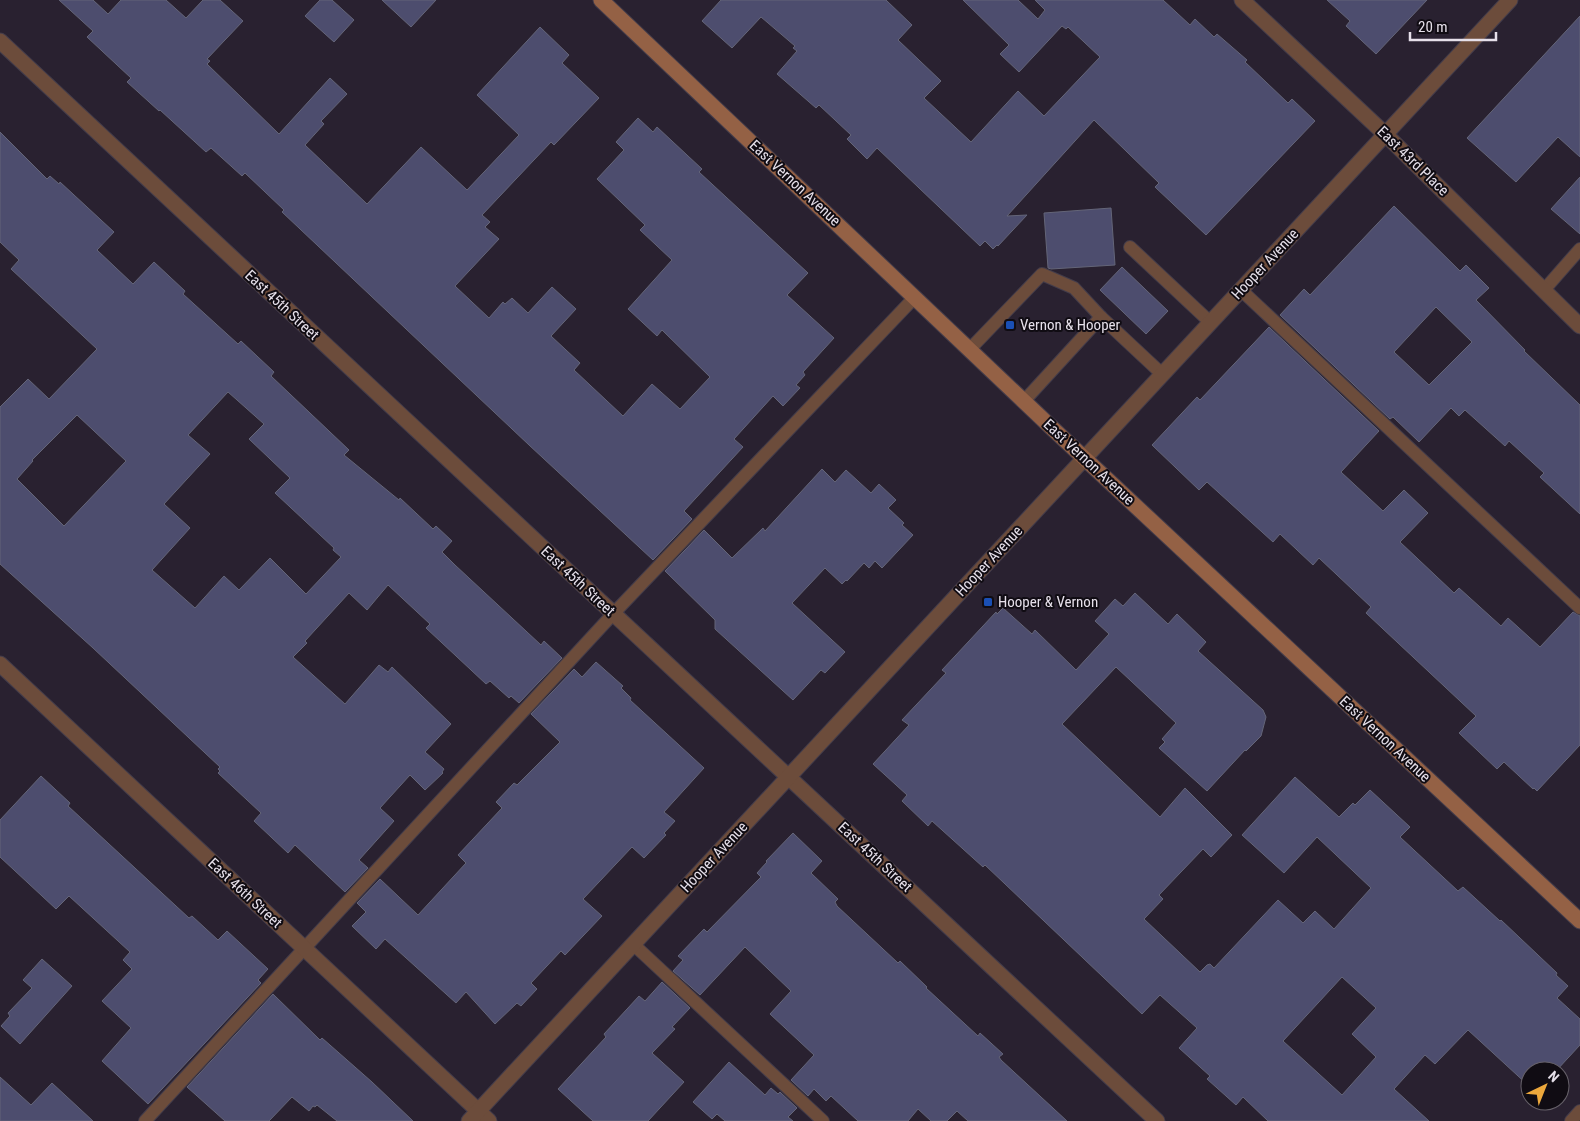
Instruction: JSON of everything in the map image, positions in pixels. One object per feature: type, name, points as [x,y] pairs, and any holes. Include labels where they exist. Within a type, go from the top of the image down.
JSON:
[{"type":"main road","name":"East Vernon Avenue","points":[[601,0],[1084,458],[1580,921]]},
{"type":"street","name":"East 43rd Place","points":[[1242,0],[1385,134],[1580,326]]},
{"type":"street","name":"Hooper Avenue","points":[[479,1118],[633,944],[1510,0]]},
{"type":"street","name":"East 45th Street","points":[[0,41],[1157,1121]]},
{"type":"street","name":"East 46th Street","points":[[0,664],[304,948],[479,1118]]},
{"type":"lane","points":[[1130,247],[1210,322]]},
{"type":"lane","points":[[1544,290],[1580,250]]},
{"type":"lane","points":[[970,349],[1042,274],[1074,288],[1101,317],[1162,374]]},
{"type":"lane","points":[[1241,290],[1580,608]]},
{"type":"lane","points":[[145,1121],[613,614],[915,297]]},
{"type":"lane","points":[[1024,401],[1101,317]]},
{"type":"lane","points":[[633,944],[823,1121]]},
{"type":"lane","points":[[1571,1121],[1580,1110]]},
{"type":"building","points":[[59,0],[93,0],[108,14],[121,0],[166,0],[186,18],[203,0],[220,0],[243,21],[207,59],[210,61],[207,64],[279,134],[330,78],[347,94],[321,121],[324,124],[305,145],[367,204],[421,147],[467,190],[519,135],[477,95],[540,27],[569,55],[562,63],[599,98],[554,145],[551,142],[482,215],[490,222],[485,227],[499,239],[455,286],[489,318],[503,302],[505,304],[512,298],[528,313],[552,287],[576,309],[551,336],[580,363],[574,370],[623,416],[652,384],[680,409],[710,377],[662,330],[657,336],[628,309],[672,260],[640,230],[645,225],[597,179],[624,150],[616,142],[638,118],[653,132],[657,127],[702,169],[699,172],[808,273],[787,295],[834,338],[803,372],[805,375],[796,385],[800,388],[783,406],[773,396],[734,439],[743,447],[684,511],[692,519],[653,560],[282,212],[284,210],[245,173],[242,176],[211,148],[206,152],[127,82],[131,78],[87,37],[93,31]]},
{"type":"building","points":[[320,0],[332,0],[354,20],[334,42],[305,16]]},
{"type":"building","points":[[382,0],[436,0],[411,27]]},
{"type":"building","points":[[721,0],[886,0],[912,25],[898,40],[941,81],[924,98],[971,142],[1018,91],[1044,116],[1100,57],[1068,27],[1066,29],[1062,26],[1019,72],[1000,54],[1009,45],[963,0],[1018,0],[1038,19],[1045,10],[1035,0],[1163,0],[1190,25],[1195,19],[1214,37],[1217,34],[1247,60],[1245,62],[1288,103],[1292,99],[1315,121],[1206,235],[1155,187],[1159,183],[1094,120],[1007,216],[1027,215],[993,249],[985,241],[980,246],[877,148],[867,159],[847,139],[851,135],[819,105],[816,108],[777,74],[797,51],[793,48],[795,46],[761,17],[732,48],[702,21]]},
{"type":"building","points":[[1327,0],[1427,0],[1376,54],[1346,26],[1350,21]]},
{"type":"building","points":[[1580,16],[1580,157],[1558,137],[1516,182],[1467,138]]},
{"type":"building","points":[[0,132],[47,179],[50,176],[59,184],[60,182],[114,232],[97,250],[133,284],[154,262],[185,291],[183,294],[238,344],[241,341],[274,372],[271,376],[349,450],[344,455],[399,500],[400,498],[433,529],[436,526],[452,541],[442,552],[455,565],[541,645],[544,641],[562,658],[519,703],[511,696],[509,698],[490,681],[486,684],[426,628],[430,624],[388,585],[367,610],[349,593],[305,641],[307,643],[293,657],[345,704],[379,665],[388,672],[392,667],[451,724],[425,752],[444,769],[443,773],[425,790],[410,775],[380,808],[394,821],[359,860],[368,868],[345,892],[295,845],[288,853],[254,821],[261,813],[218,773],[220,767],[0,564],[0,407],[28,379],[49,399],[97,349],[11,269],[19,260],[0,242]],"holes":[[[228,392],[264,424],[249,439],[290,478],[275,493],[334,548],[333,550],[341,557],[306,594],[270,558],[239,590],[224,576],[195,608],[152,570],[190,528],[164,504],[210,454],[188,435]],[[77,415],[126,461],[64,526],[17,479],[32,460]]]},
{"type":"building","points":[[1580,177],[1580,234],[1551,209]]},
{"type":"building","points":[[1394,206],[1460,271],[1466,265],[1489,288],[1476,300],[1524,351],[1580,405],[1580,514],[1540,477],[1544,473],[1509,441],[1505,446],[1465,410],[1459,416],[1451,408],[1419,442],[1393,417],[1390,419],[1280,315],[1304,289],[1310,295]],"holes":[[[1436,307],[1472,342],[1429,385],[1394,352]]]},
{"type":"building","points":[[1111,208],[1115,265],[1048,268],[1044,213]]},
{"type":"building","points":[[1122,267],[1168,311],[1146,334],[1100,290]]},
{"type":"building","points":[[1269,327],[1379,431],[1341,472],[1383,511],[1404,490],[1428,513],[1400,542],[1454,593],[1459,588],[1501,626],[1508,618],[1540,647],[1573,612],[1580,616],[1580,745],[1537,791],[1504,762],[1497,769],[1459,733],[1476,716],[1366,613],[1371,607],[1319,558],[1313,565],[1280,534],[1273,542],[1207,482],[1199,490],[1152,445],[1197,397],[1200,400]]},
{"type":"building","points":[[822,469],[835,482],[846,470],[871,493],[879,484],[896,500],[888,508],[904,523],[902,525],[913,535],[882,568],[875,561],[869,568],[864,563],[842,584],[825,568],[792,603],[845,652],[825,673],[821,670],[793,700],[715,629],[715,620],[665,571],[704,530],[732,558],[763,528],[765,531]]},
{"type":"building","points":[[1135,593],[1168,624],[1177,614],[1206,642],[1198,651],[1263,710],[1266,717],[1261,736],[1245,750],[1207,791],[1159,748],[1165,742],[1162,739],[1176,723],[1116,667],[1062,724],[1160,817],[1185,788],[1232,835],[1211,857],[1203,849],[1159,895],[1163,899],[1144,919],[1200,972],[1210,964],[1214,968],[1278,900],[1303,923],[1315,911],[1334,929],[1371,888],[1317,837],[1284,873],[1242,835],[1295,777],[1339,817],[1370,790],[1410,827],[1400,837],[1458,891],[1463,887],[1501,920],[1557,973],[1556,975],[1568,986],[1557,998],[1580,1019],[1580,1045],[1565,1061],[1520,1061],[1520,1078],[1468,1030],[1435,1064],[1425,1055],[1394,1089],[1429,1121],[1268,1121],[1243,1097],[1236,1105],[1207,1079],[1210,1076],[1179,1048],[1197,1028],[1160,995],[1142,1014],[985,865],[983,867],[932,821],[928,826],[902,801],[907,795],[873,764],[909,725],[902,720],[946,673],[942,670],[996,612],[997,614],[1003,608],[1032,634],[1035,630],[1076,670],[1109,634],[1095,621],[1115,599],[1123,606]],"holes":[[[1342,977],[1376,1008],[1352,1034],[1376,1057],[1342,1095],[1283,1041]]]},
{"type":"building","points":[[596,662],[623,686],[621,688],[631,698],[630,700],[704,768],[664,812],[675,821],[664,833],[666,835],[644,858],[632,847],[583,899],[602,916],[565,955],[561,951],[531,983],[537,989],[521,1006],[517,1003],[495,1024],[466,992],[456,1003],[385,939],[376,949],[352,926],[366,912],[357,903],[380,879],[418,915],[466,863],[458,855],[502,808],[496,802],[514,783],[517,785],[560,742],[531,714],[574,669],[582,677]]},
{"type":"building","points":[[41,776],[70,803],[68,806],[189,918],[192,916],[218,940],[227,931],[268,969],[258,980],[261,983],[148,1104],[102,1061],[131,1028],[102,1001],[132,969],[123,960],[130,952],[69,896],[56,909],[0,857],[0,820]]},
{"type":"building","points":[[793,833],[822,861],[811,873],[838,899],[835,902],[837,906],[898,963],[900,961],[978,1036],[980,1033],[1003,1054],[999,1057],[1001,1060],[1067,1121],[968,1121],[957,1111],[947,1121],[931,1121],[918,1109],[908,1121],[858,1121],[831,1096],[826,1101],[814,1089],[808,1096],[791,1080],[814,1055],[770,1014],[791,991],[745,947],[700,995],[673,971],[683,960],[678,956],[704,929],[707,932],[761,877],[757,873]]},
{"type":"building","points":[[42,959],[72,986],[20,1044],[1,1026],[10,1016],[8,1013],[32,988],[23,980]]},
{"type":"building","points":[[662,982],[690,1008],[672,1027],[675,1029],[652,1053],[684,1082],[648,1121],[593,1121],[558,1089],[606,1037],[604,1034],[639,996],[645,1001]]},
{"type":"building","points":[[273,994],[320,1040],[322,1038],[413,1121],[337,1121],[317,1105],[313,1106],[309,1111],[292,1097],[269,1121],[225,1121],[187,1087]]},
{"type":"building","points":[[729,1062],[765,1095],[771,1088],[778,1094],[780,1092],[797,1108],[788,1117],[793,1121],[725,1121],[717,1114],[712,1119],[693,1102]]},
{"type":"building","points":[[0,1077],[31,1105],[52,1083],[93,1121],[0,1121]]},
{"type":"place","name":"Vernon & Hooper","points":[[1010,325]]},
{"type":"place","name":"Hooper & Vernon","points":[[988,602]]}]
